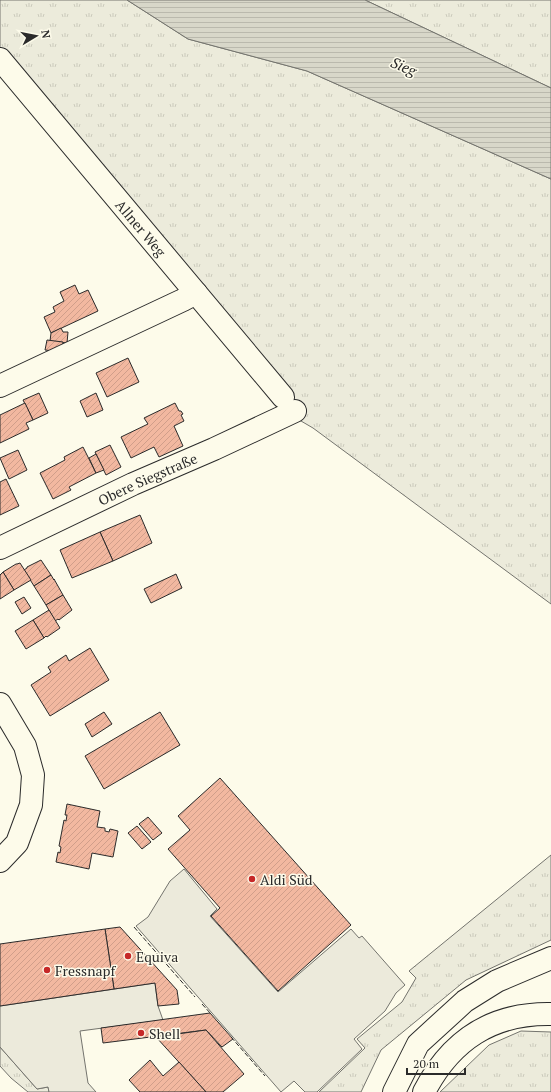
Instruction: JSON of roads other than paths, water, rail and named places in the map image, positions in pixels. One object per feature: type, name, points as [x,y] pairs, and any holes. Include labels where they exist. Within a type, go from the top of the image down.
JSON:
[{"type":"main road","name":"Allner Weg","points":[[0,59],[289,404]]},
{"type":"main road","points":[[0,386],[196,293]]},
{"type":"main road","name":"Obere Siegstraße","points":[[0,548],[133,484],[214,449],[289,404]]},
{"type":"main road","points":[[0,704],[25,746],[33,775],[31,805],[17,843],[0,861]]},
{"type":"main road","points":[[394,1092],[418,1044],[465,1001],[497,981],[551,958]]},
{"type":"main road","points":[[424,1092],[452,1051],[478,1030],[504,1019],[533,1014],[551,1014]]},
{"type":"water","name":"Sieg","points":[[127,0],[365,0],[551,88],[551,179],[307,71],[188,39]]},
{"type":"place","name":"Aldi Süd","points":[[252,879]]},
{"type":"place","name":"Equiva","points":[[128,956]]},
{"type":"place","name":"Fressnapf","points":[[47,970]]},
{"type":"place","name":"Shell","points":[[141,1033]]}]
